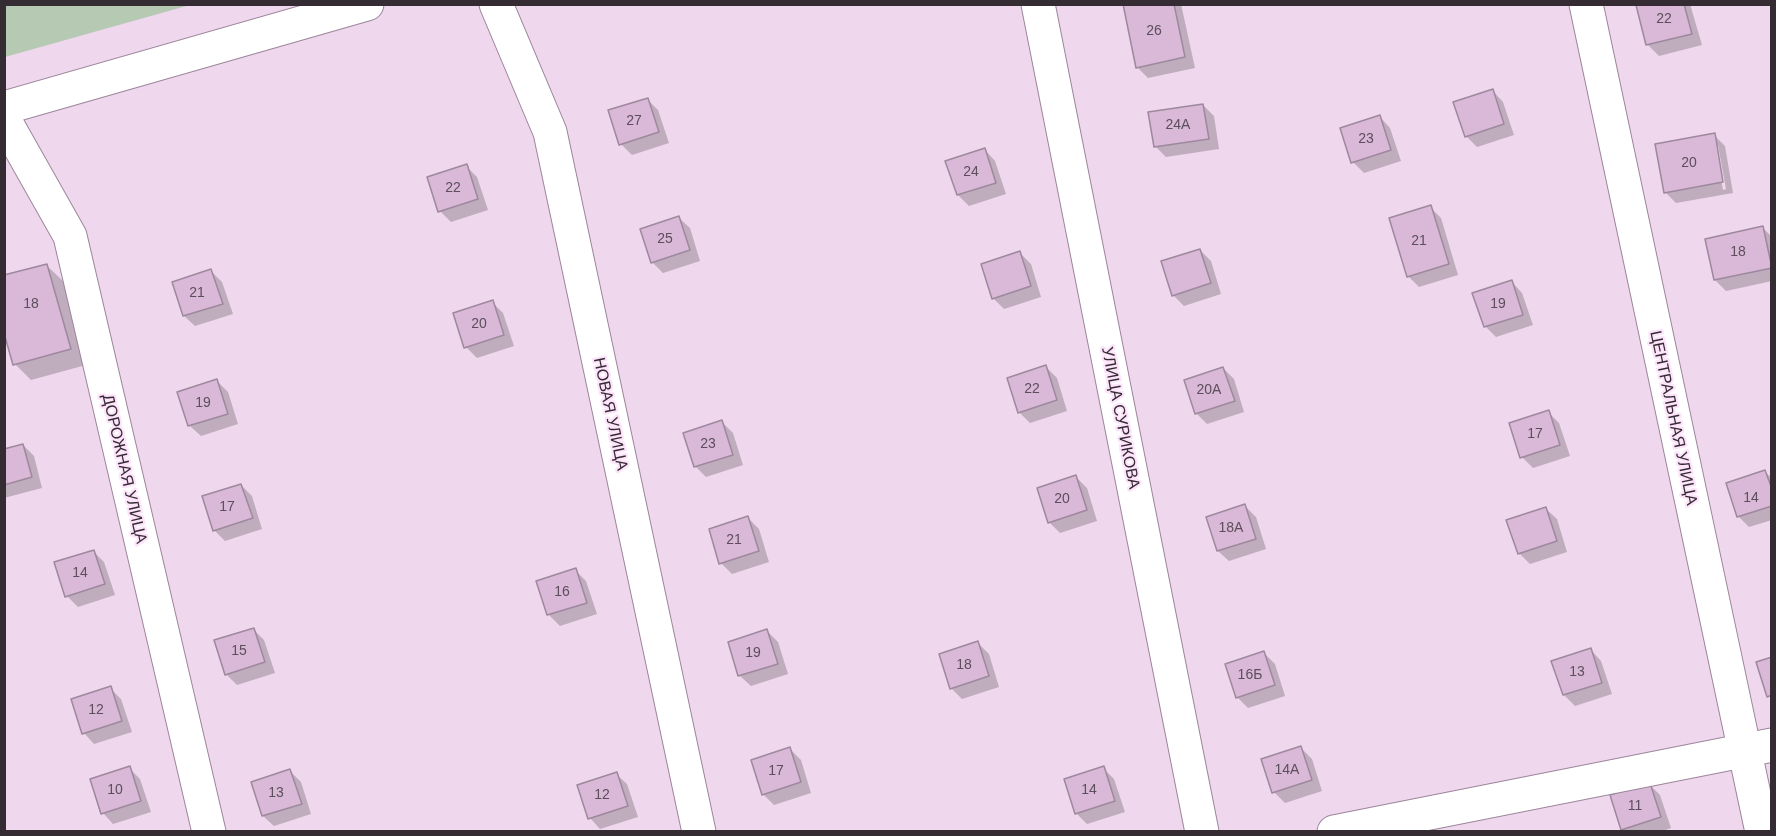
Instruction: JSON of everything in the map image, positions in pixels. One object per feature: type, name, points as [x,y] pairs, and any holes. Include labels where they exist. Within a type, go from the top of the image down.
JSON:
[{"type":"street","points":[[4,108],[367,4]]},
{"type":"street","name":"НОВАЯ УЛИЦА","points":[[495,4],[550,132],[699,831]]},
{"type":"street","name":"УЛИЦА СУРИКОВА","points":[[1038,4],[1202,831]]},
{"type":"street","name":"ЦЕНТРАЛЬНАЯ УЛИЦА","points":[[1586,4],[1757,748],[1762,831]]},
{"type":"street","name":"ДОРОЖНАЯ УЛИЦА","points":[[4,119],[70,236],[209,831]]},
{"type":"street","points":[[1334,831],[1757,748]]},
{"type":"green space","points":[[5,4],[190,4],[190,5],[5,57]]},
{"type":"building","points":[[1123,4],[1174,4],[1185,57],[1136,68]]},
{"type":"building","points":[[1684,4],[1692,34],[1646,45],[1636,5]]},
{"type":"building","points":[[1493,89],[1504,124],[1465,137],[1453,102]]},
{"type":"building","points":[[648,98],[659,132],[619,145],[608,110]]},
{"type":"building","points":[[1203,104],[1209,139],[1154,147],[1148,112]]},
{"type":"building","points":[[1380,115],[1391,150],[1351,163],[1340,128]]},
{"type":"building","points":[[1715,133],[1723,182],[1664,193],[1655,144]]},
{"type":"building","points":[[985,148],[996,183],[957,195],[945,161]]},
{"type":"building","points":[[467,164],[478,199],[438,212],[427,177]]},
{"type":"building","points":[[1431,205],[1449,264],[1407,277],[1389,218]]},
{"type":"building","points":[[679,216],[690,250],[651,263],[640,229]]},
{"type":"building","points":[[1763,226],[1772,268],[1714,280],[1705,239]]},
{"type":"building","points":[[1200,249],[1211,283],[1172,296],[1161,261]]},
{"type":"building","points":[[1020,251],[1031,286],[992,299],[981,264]]},
{"type":"building","points":[[47,264],[71,349],[13,365],[4,333],[4,275]]},
{"type":"building","points":[[211,269],[223,304],[183,316],[172,282]]},
{"type":"building","points":[[1512,280],[1523,315],[1484,327],[1472,293]]},
{"type":"building","points":[[493,300],[504,335],[464,348],[453,313]]},
{"type":"building","points":[[1046,365],[1057,400],[1018,413],[1007,378]]},
{"type":"building","points":[[1223,367],[1235,401],[1195,414],[1184,380]]},
{"type":"building","points":[[217,379],[228,414],[188,426],[177,392]]},
{"type":"building","points":[[1549,410],[1560,445],[1520,458],[1509,423]]},
{"type":"building","points":[[722,420],[733,455],[694,467],[683,433]]},
{"type":"building","points":[[23,444],[32,477],[4,485],[4,449]]},
{"type":"building","points":[[1765,470],[1772,489],[1772,506],[1737,517],[1726,483]]},
{"type":"building","points":[[1076,475],[1087,510],[1048,523],[1037,488]]},
{"type":"building","points":[[241,484],[253,518],[213,531],[202,496]]},
{"type":"building","points":[[1245,504],[1256,539],[1217,551],[1206,517]]},
{"type":"building","points":[[1546,507],[1557,541],[1518,554],[1506,520]]},
{"type":"building","points":[[748,516],[759,551],[719,564],[709,529]]},
{"type":"building","points":[[94,550],[105,584],[65,597],[54,562]]},
{"type":"building","points":[[576,568],[587,603],[547,615],[536,581]]},
{"type":"building","points":[[254,628],[265,662],[225,675],[214,640]]},
{"type":"building","points":[[767,629],[778,664],[738,676],[728,642]]},
{"type":"building","points":[[978,641],[989,676],[950,689],[939,654]]},
{"type":"building","points":[[1591,648],[1602,683],[1563,695],[1551,661]]},
{"type":"building","points":[[1264,651],[1275,685],[1236,698],[1225,664]]},
{"type":"building","points":[[1772,657],[1772,695],[1767,697],[1756,662]]},
{"type":"building","points":[[111,686],[122,721],[82,734],[71,699]]},
{"type":"building","points":[[1301,746],[1312,780],[1272,793],[1261,759]]},
{"type":"building","points":[[790,747],[801,782],[762,795],[751,760]]},
{"type":"building","points":[[130,766],[141,801],[101,814],[90,779]]},
{"type":"building","points":[[1104,766],[1115,801],[1075,814],[1064,779]]},
{"type":"building","points":[[290,769],[302,804],[262,816],[251,782]]},
{"type":"building","points":[[617,772],[628,806],[588,819],[577,785]]},
{"type":"building","points":[[1650,783],[1661,817],[1621,830],[1610,795]]}]
